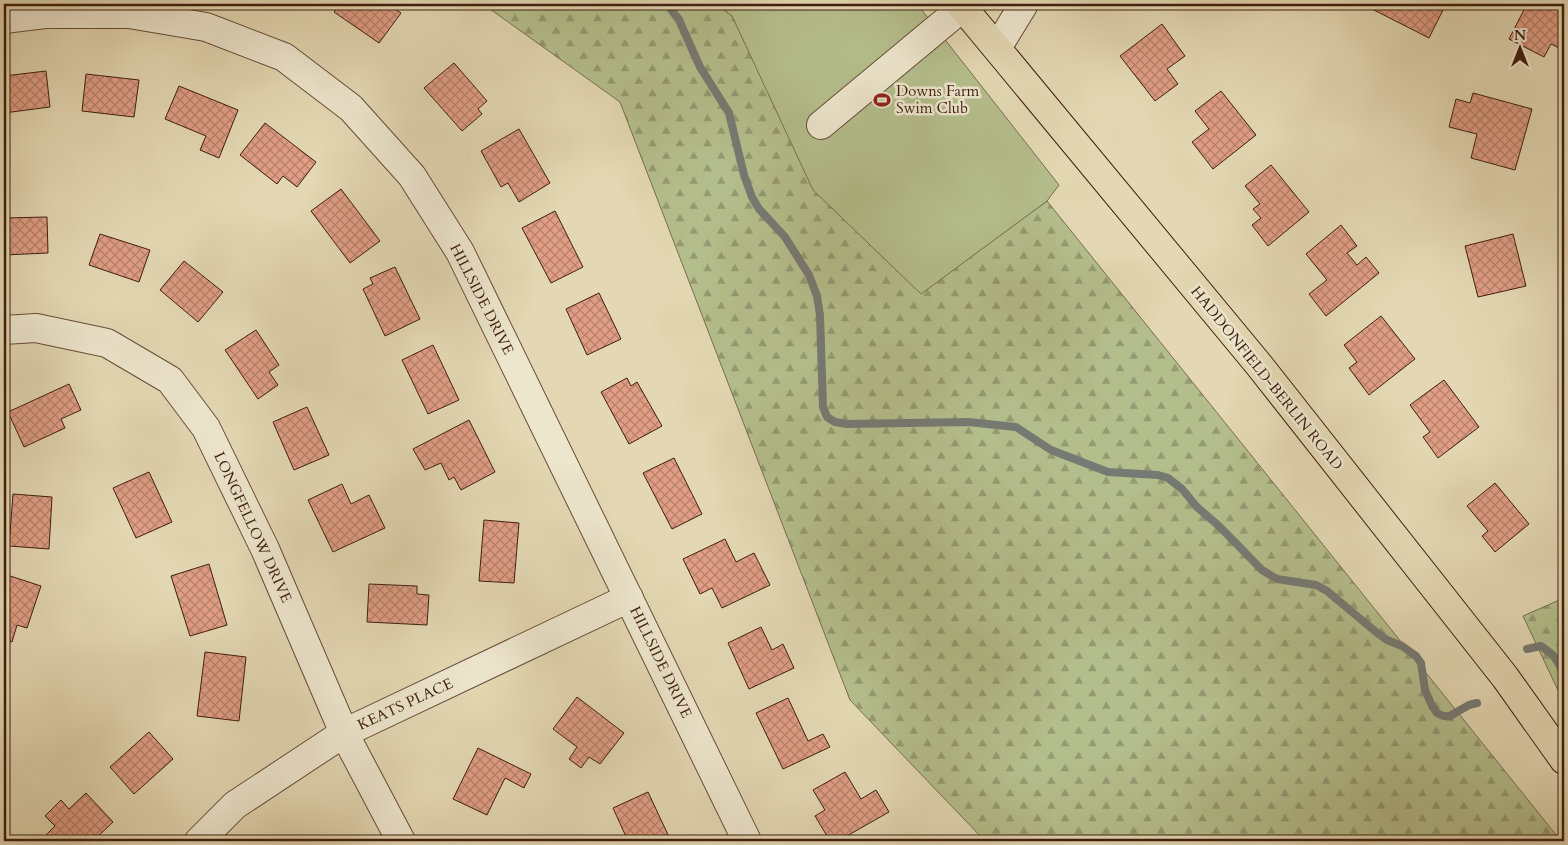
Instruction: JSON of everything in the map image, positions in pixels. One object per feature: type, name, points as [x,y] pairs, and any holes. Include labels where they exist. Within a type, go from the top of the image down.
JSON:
[{"type":"main road","name":"HADDONFIELD-BERLIN ROAD","points":[[961,6],[1259,365],[1505,678],[1564,760]]},
{"type":"street","points":[[997,48],[1024,4]]},
{"type":"street","points":[[821,125],[961,6]]},
{"type":"street","name":"HILLSIDE DRIVE","points":[[4,20],[45,14],[129,14],[206,27],[284,57],[351,108],[412,176],[460,252],[748,841]]},
{"type":"street","name":"LONGFELLOW DRIVE","points":[[4,330],[36,328],[107,343],[170,380],[206,428],[265,549],[344,733],[400,841]]},
{"type":"street","name":"KEATS PLACE","points":[[199,841],[235,805],[344,733],[629,598]]},
{"type":"green space","points":[[483,4],[716,4],[732,16],[921,293],[1047,201],[1561,841],[985,841],[850,700],[620,102]]},
{"type":"green space","name":"Downs Farm Swim Club","points":[[716,4],[917,4],[1059,185],[1047,201],[921,294],[813,190],[732,16]]},
{"type":"green space","points":[[1564,598],[1564,703],[1523,616]]},
{"type":"building","points":[[340,4],[387,4],[401,13],[379,43],[334,12]]},
{"type":"building","points":[[1374,4],[1446,4],[1429,38],[1372,9]]},
{"type":"building","points":[[1527,4],[1564,4],[1563,50],[1551,44],[1544,57],[1509,39]]},
{"type":"building","points":[[1162,24],[1185,56],[1167,69],[1178,84],[1155,101],[1120,56]]},
{"type":"building","points":[[454,63],[487,101],[478,109],[482,114],[462,131],[424,88]]},
{"type":"building","points":[[46,71],[50,107],[4,113],[4,76]]},
{"type":"building","points":[[86,74],[139,80],[134,117],[82,111]]},
{"type":"building","points":[[179,86],[238,110],[219,158],[200,150],[206,136],[165,119]]},
{"type":"building","points":[[1221,91],[1256,135],[1213,169],[1192,142],[1209,129],[1195,111]]},
{"type":"building","points":[[1473,93],[1532,109],[1515,170],[1471,158],[1477,134],[1449,127],[1456,99],[1470,103]]},
{"type":"building","points":[[265,123],[316,162],[297,187],[283,176],[277,184],[240,155]]},
{"type":"building","points":[[519,129],[550,183],[519,202],[508,183],[501,187],[481,151]]},
{"type":"building","points":[[1271,165],[1309,212],[1268,246],[1252,225],[1261,218],[1253,209],[1260,204],[1245,186]]},
{"type":"building","points":[[341,189],[380,241],[350,263],[311,211]]},
{"type":"building","points":[[555,211],[583,267],[551,283],[522,228]]},
{"type":"building","points":[[47,217],[48,253],[4,255],[4,218]]},
{"type":"building","points":[[1341,225],[1357,246],[1347,253],[1357,265],[1366,257],[1379,273],[1326,316],[1309,294],[1327,280],[1306,254]]},
{"type":"building","points":[[100,234],[150,250],[139,282],[89,265]]},
{"type":"building","points":[[1513,234],[1526,286],[1478,297],[1465,246]]},
{"type":"building","points":[[184,261],[223,292],[198,322],[160,290]]},
{"type":"building","points":[[395,267],[420,319],[385,336],[363,289],[373,284],[370,278]]},
{"type":"building","points":[[599,293],[621,339],[587,355],[566,309]]},
{"type":"building","points":[[1381,316],[1415,359],[1369,395],[1349,368],[1357,362],[1344,345]]},
{"type":"building","points":[[256,330],[279,365],[269,372],[278,385],[258,399],[225,350]]},
{"type":"building","points":[[433,345],[459,400],[428,414],[402,360]]},
{"type":"building","points":[[627,378],[631,386],[637,382],[662,426],[629,444],[601,392]]},
{"type":"building","points":[[1444,380],[1479,427],[1438,458],[1423,437],[1430,432],[1410,405]]},
{"type":"building","points":[[69,384],[81,410],[61,419],[65,428],[24,447],[8,412]]},
{"type":"building","points":[[307,407],[329,455],[294,470],[273,422]]},
{"type":"building","points":[[469,420],[495,472],[461,490],[454,477],[449,480],[441,463],[425,470],[413,449]]},
{"type":"building","points":[[674,458],[702,514],[672,529],[643,473]]},
{"type":"building","points":[[149,472],[172,522],[136,538],[113,488]]},
{"type":"building","points":[[1495,483],[1529,524],[1495,552],[1482,536],[1488,531],[1467,506]]},
{"type":"building","points":[[342,484],[351,504],[369,495],[385,528],[333,552],[308,500]]},
{"type":"building","points":[[13,494],[52,497],[49,549],[9,546]]},
{"type":"building","points":[[484,520],[519,523],[514,583],[479,581]]},
{"type":"building","points":[[725,539],[736,562],[754,553],[770,585],[722,608],[712,588],[700,594],[683,559]]},
{"type":"building","points":[[209,564],[227,625],[190,636],[171,576]]},
{"type":"building","points":[[4,574],[41,586],[27,628],[17,625],[12,642],[4,639]]},
{"type":"building","points":[[369,584],[417,586],[417,594],[429,595],[427,625],[367,622]]},
{"type":"building","points":[[761,627],[772,650],[783,644],[794,668],[749,689],[728,643]]},
{"type":"building","points":[[205,652],[246,657],[239,721],[197,716]]},
{"type":"building","points":[[4,682],[10,684],[4,701]]},
{"type":"building","points":[[577,697],[624,733],[600,764],[589,757],[581,768],[569,759],[577,747],[553,729]]},
{"type":"building","points":[[788,698],[808,741],[823,734],[830,747],[783,769],[756,713]]},
{"type":"building","points":[[149,732],[173,759],[134,794],[110,767]]},
{"type":"building","points":[[478,748],[531,774],[524,788],[505,778],[487,815],[453,799]]},
{"type":"building","points":[[845,772],[861,799],[876,790],[889,812],[838,841],[830,841],[815,816],[825,810],[813,790]]},
{"type":"building","points":[[648,792],[670,839],[666,841],[628,841],[613,808]]},
{"type":"building","points":[[86,793],[113,822],[93,841],[50,841],[45,836],[55,826],[45,816],[61,800],[69,809]]},
{"type":"waterway","points":[[667,4],[679,20],[700,67],[729,113],[744,175],[752,197],[759,209],[785,237],[809,275],[817,296],[820,315],[823,407],[827,417],[835,422],[847,424],[968,422],[1016,427],[1051,450],[1108,472],[1158,475],[1168,478],[1182,489],[1197,507],[1220,527],[1262,570],[1277,579],[1316,585],[1327,591],[1376,632],[1416,656],[1421,663],[1425,690],[1437,713],[1443,716],[1450,716],[1469,705],[1477,703]]},
{"type":"waterway","points":[[1527,649],[1541,646],[1553,655],[1564,672]]},
{"type":"place","name":"Downs Farm Swim Club","points":[[882,100]]}]
